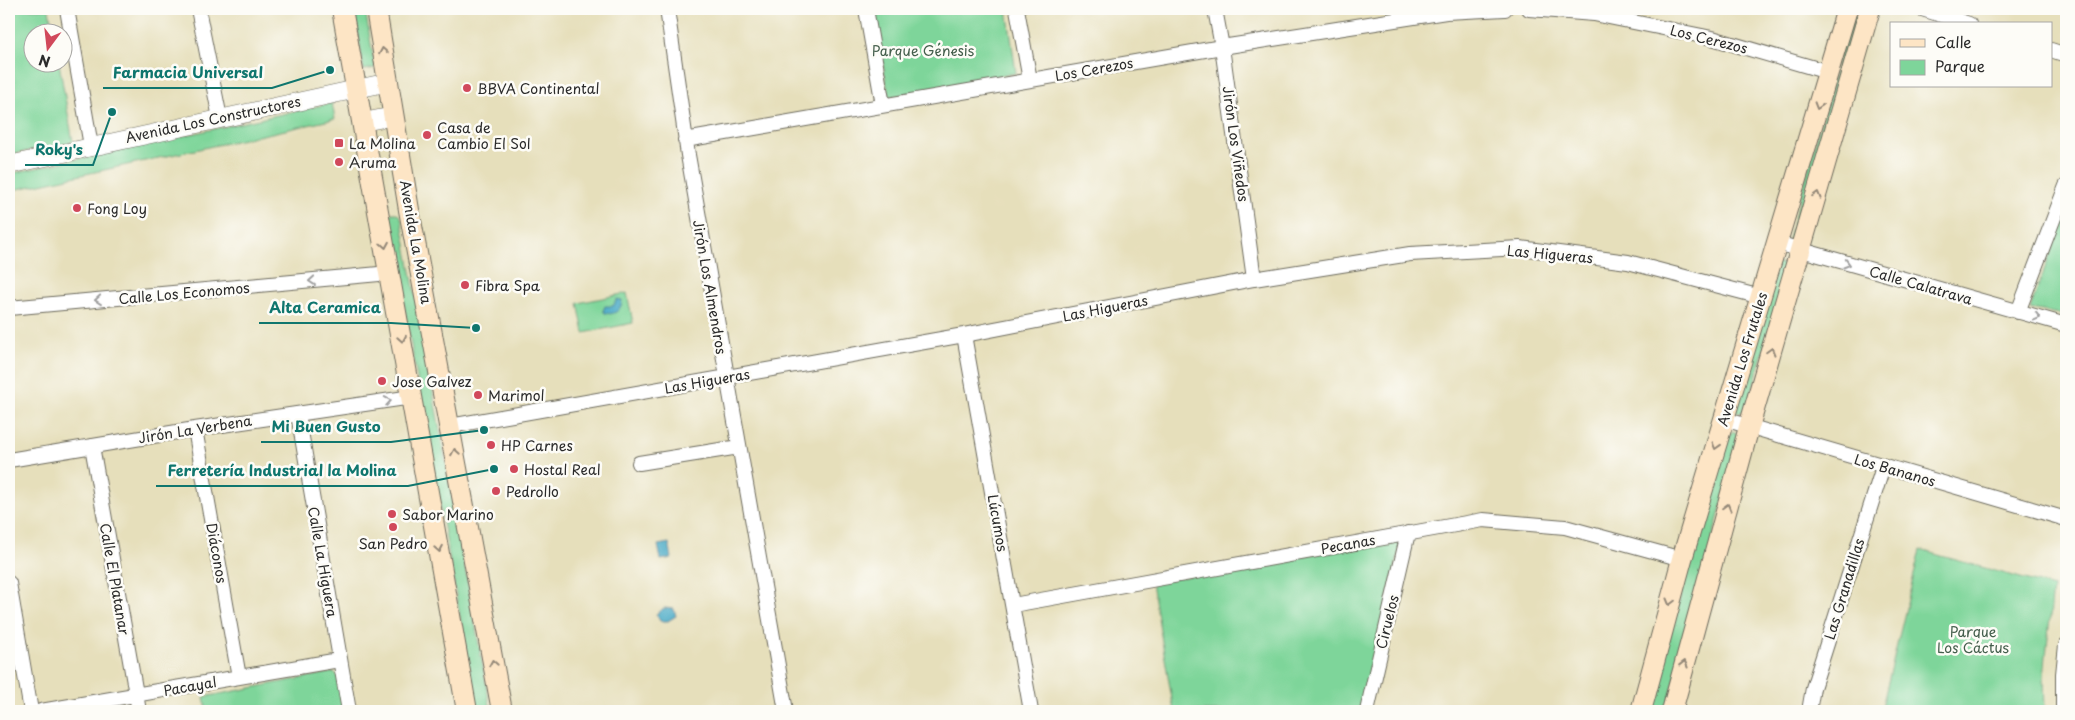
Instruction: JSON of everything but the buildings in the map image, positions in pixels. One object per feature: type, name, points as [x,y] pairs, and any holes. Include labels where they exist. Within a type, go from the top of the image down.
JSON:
[{"type":"main road","points":[[342,9],[467,711]]},
{"type":"main road","name":"Avenida La Molina","points":[[376,9],[409,210],[502,711]]},
{"type":"main road","name":"Avenida Los Frutales","points":[[1641,711],[1682,559],[1847,9]]},
{"type":"main road","name":"Avenida Los Frutales","points":[[1672,711],[1749,427],[1870,9]]},
{"type":"main road","points":[[380,217],[382,209],[387,203],[396,200],[404,203],[409,210]]},
{"type":"street","points":[[67,9],[91,146]]},
{"type":"street","points":[[198,9],[220,118]]},
{"type":"street","name":"Jirón Los Almendros","points":[[667,9],[685,140],[786,711]]},
{"type":"street","points":[[866,9],[883,105]]},
{"type":"street","points":[[1017,9],[1030,80]]},
{"type":"street","name":"Jirón Los Viñedos","points":[[1215,9],[1222,47],[1254,280]]},
{"type":"street","name":"Los Cerezos","points":[[685,140],[1222,47],[1446,12],[1505,9]]},
{"type":"street","name":"Los Cerezos","points":[[1529,9],[1595,11],[1712,38],[1828,72]]},
{"type":"street","points":[[1922,9],[1963,22]]},
{"type":"street","points":[[2052,50],[2066,55]]},
{"type":"street","name":"Avenida Los Constructores","points":[[9,165],[389,82]]},
{"type":"street","points":[[363,122],[394,116]]},
{"type":"street","points":[[2018,312],[2066,186]]},
{"type":"street","name":"Calle Calatrava","points":[[1777,244],[2066,325]]},
{"type":"street","name":"Las Higueras","points":[[450,426],[964,335],[1254,280],[1410,254],[1520,248],[1628,262],[1761,297]]},
{"type":"street","name":"Calle Los Economos","points":[[9,308],[390,273]]},
{"type":"street","name":"Lúcumos","points":[[964,335],[1031,711]]},
{"type":"street","name":"Jirón La Verbena","points":[[9,460],[195,429],[412,397]]},
{"type":"street","name":"Calle La Higuera","points":[[298,414],[349,711]]},
{"type":"street","name":"Los Bananos","points":[[1724,419],[2066,520]]},
{"type":"street","name":"Diáconos","points":[[195,429],[239,677]]},
{"type":"street","name":"Calle El Platanar","points":[[92,446],[139,711]]},
{"type":"street","points":[[639,463],[739,447]]},
{"type":"street","name":"Las Granadillas","points":[[1809,711],[1814,688],[1882,467]]},
{"type":"street","name":"Pecanas","points":[[1013,604],[1483,520],[1528,522],[1565,527],[1682,559]]},
{"type":"street","name":"Ciruelos","points":[[1367,711],[1408,533]]},
{"type":"street","points":[[9,583],[31,711]]},
{"type":"street","points":[[2063,711],[2063,674],[2066,645]]},
{"type":"street","name":"Pacayal","points":[[41,711],[339,660]]},
{"type":"green space","points":[[9,9],[49,9],[51,22],[22,22],[22,72],[61,72],[73,142],[9,155]]},
{"type":"green space","points":[[354,9],[365,9],[375,68],[364,70]]},
{"type":"green space","name":"Parque Génesis","points":[[873,9],[1007,9],[1016,73],[889,97]]},
{"type":"green space","points":[[1853,9],[1863,9],[1795,238],[1788,240]]},
{"type":"green space","points":[[332,103],[335,119],[9,191],[9,174]]},
{"type":"green space","points":[[2066,210],[2066,315],[2030,309]]},
{"type":"green space","points":[[391,213],[397,213],[401,217],[491,711],[477,711],[388,217]]},
{"type":"green space","points":[[1777,263],[1783,264],[1784,268],[1778,301],[1746,411],[1738,413],[1734,410]]},
{"type":"green space","points":[[627,293],[633,323],[584,333],[578,303]]},
{"type":"green space","points":[[1734,431],[1740,437],[1666,711],[1650,711],[1690,560],[1727,435]]},
{"type":"green space","points":[[1402,538],[1362,711],[1174,711],[1152,583]]},
{"type":"green space","name":"Parque Los Cáctus","points":[[1920,550],[2053,587],[2044,676],[2045,711],[1881,711]]},
{"type":"green space","points":[[334,672],[339,677],[345,711],[207,711],[204,697]]},
{"type":"water","points":[[617,299],[622,300],[621,307],[617,311],[608,314],[603,311],[605,306],[613,306]]},
{"type":"water","points":[[669,543],[672,558],[661,560],[658,545]]},
{"type":"water","points":[[664,608],[674,609],[676,616],[668,621],[660,621],[656,614]]},
{"type":"place","name":"Farmacia Universal","points":[[330,70]]},
{"type":"place","name":"BBVA Continental","points":[[467,88]]},
{"type":"place","name":"Roky's","points":[[112,112]]},
{"type":"place","name":"Casa de Cambio El Sol","points":[[427,135]]},
{"type":"place","name":"La Molina","points":[[339,143]]},
{"type":"place","name":"Aruma","points":[[339,162]]},
{"type":"place","name":"Fong Loy","points":[[77,208]]},
{"type":"place","name":"Fibra Spa","points":[[465,285]]},
{"type":"place","name":"Alta Ceramica","points":[[476,328]]},
{"type":"place","name":"Jose Galvez","points":[[382,381]]},
{"type":"place","name":"Marimol","points":[[478,395]]},
{"type":"place","name":"Mi Buen Gusto","points":[[484,430]]},
{"type":"place","name":"HP Carnes","points":[[491,445]]},
{"type":"place","name":"Ferretería Industrial la Molina","points":[[494,469]]},
{"type":"place","name":"Hostal Real","points":[[514,469]]},
{"type":"place","name":"Pedrollo","points":[[496,491]]},
{"type":"place","name":"Sabor Marino","points":[[392,514]]},
{"type":"place","name":"San Pedro","points":[[393,527]]}]
